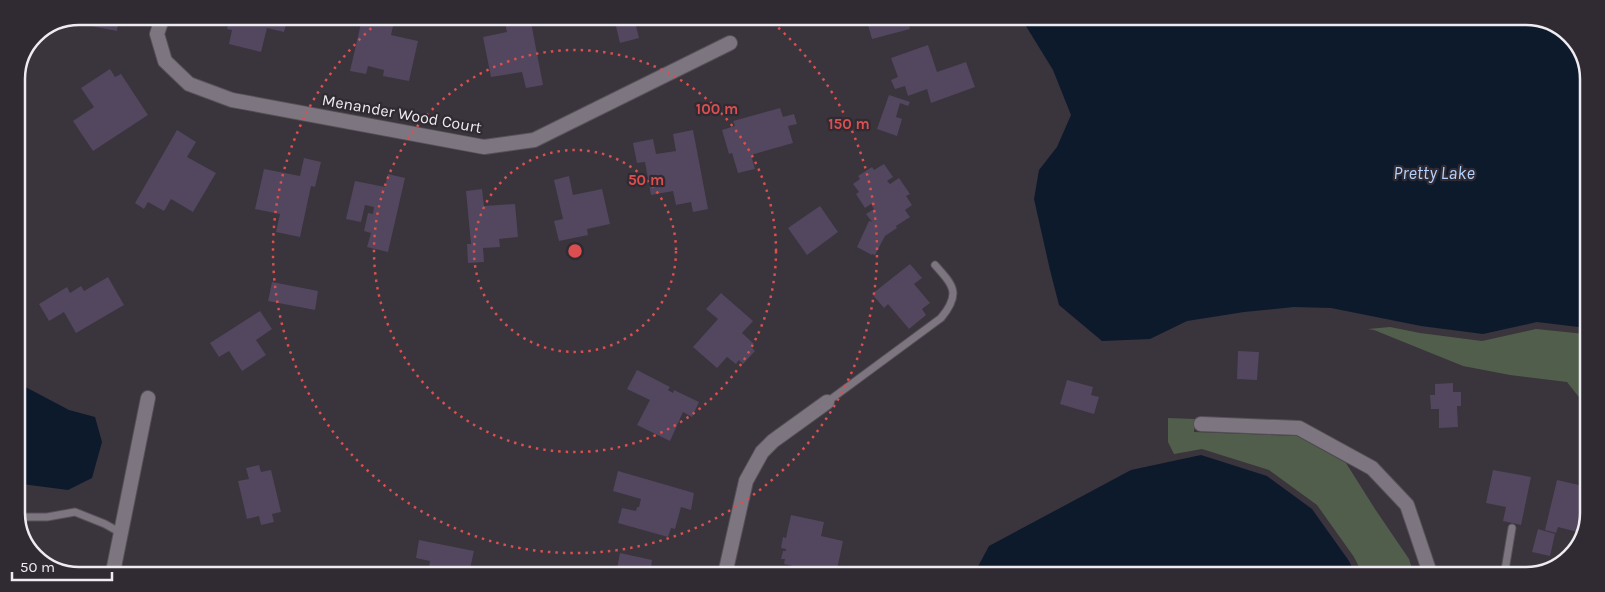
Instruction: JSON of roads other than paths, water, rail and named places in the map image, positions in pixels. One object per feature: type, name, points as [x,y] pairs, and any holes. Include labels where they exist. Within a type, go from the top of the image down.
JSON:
[{"type":"street","name":"Menander Wood Court","points":[[160,25],[157,34],[165,61],[189,84],[232,100],[484,147],[534,140],[730,43]]},
{"type":"street","points":[[114,567],[148,398]]},
{"type":"street","points":[[727,567],[746,482],[762,452],[773,441],[827,402]]},
{"type":"street","points":[[1201,424],[1299,428],[1372,468],[1406,505],[1428,567]]},
{"type":"lane","points":[[827,402],[940,318],[950,306],[954,293],[950,282],[935,265]]},
{"type":"lane","points":[[25,517],[47,518],[75,512],[105,524],[121,533]]},
{"type":"lane","points":[[1506,567],[1512,528]]},
{"type":"water","name":"Pretty Lake","points":[[1025,25],[1526,25],[1536,26],[1553,32],[1569,46],[1577,62],[1580,76],[1580,327],[1537,322],[1483,334],[1421,326],[1331,308],[1294,307],[1244,312],[1187,321],[1150,339],[1102,341],[1059,305],[1034,199],[1039,170],[1057,147],[1071,115],[1053,70]]},
{"type":"water","points":[[25,387],[69,410],[95,417],[102,442],[92,478],[68,490],[25,484]]},
{"type":"water","points":[[1201,455],[1267,476],[1312,509],[1352,567],[978,567],[989,546],[1131,470]]}]
